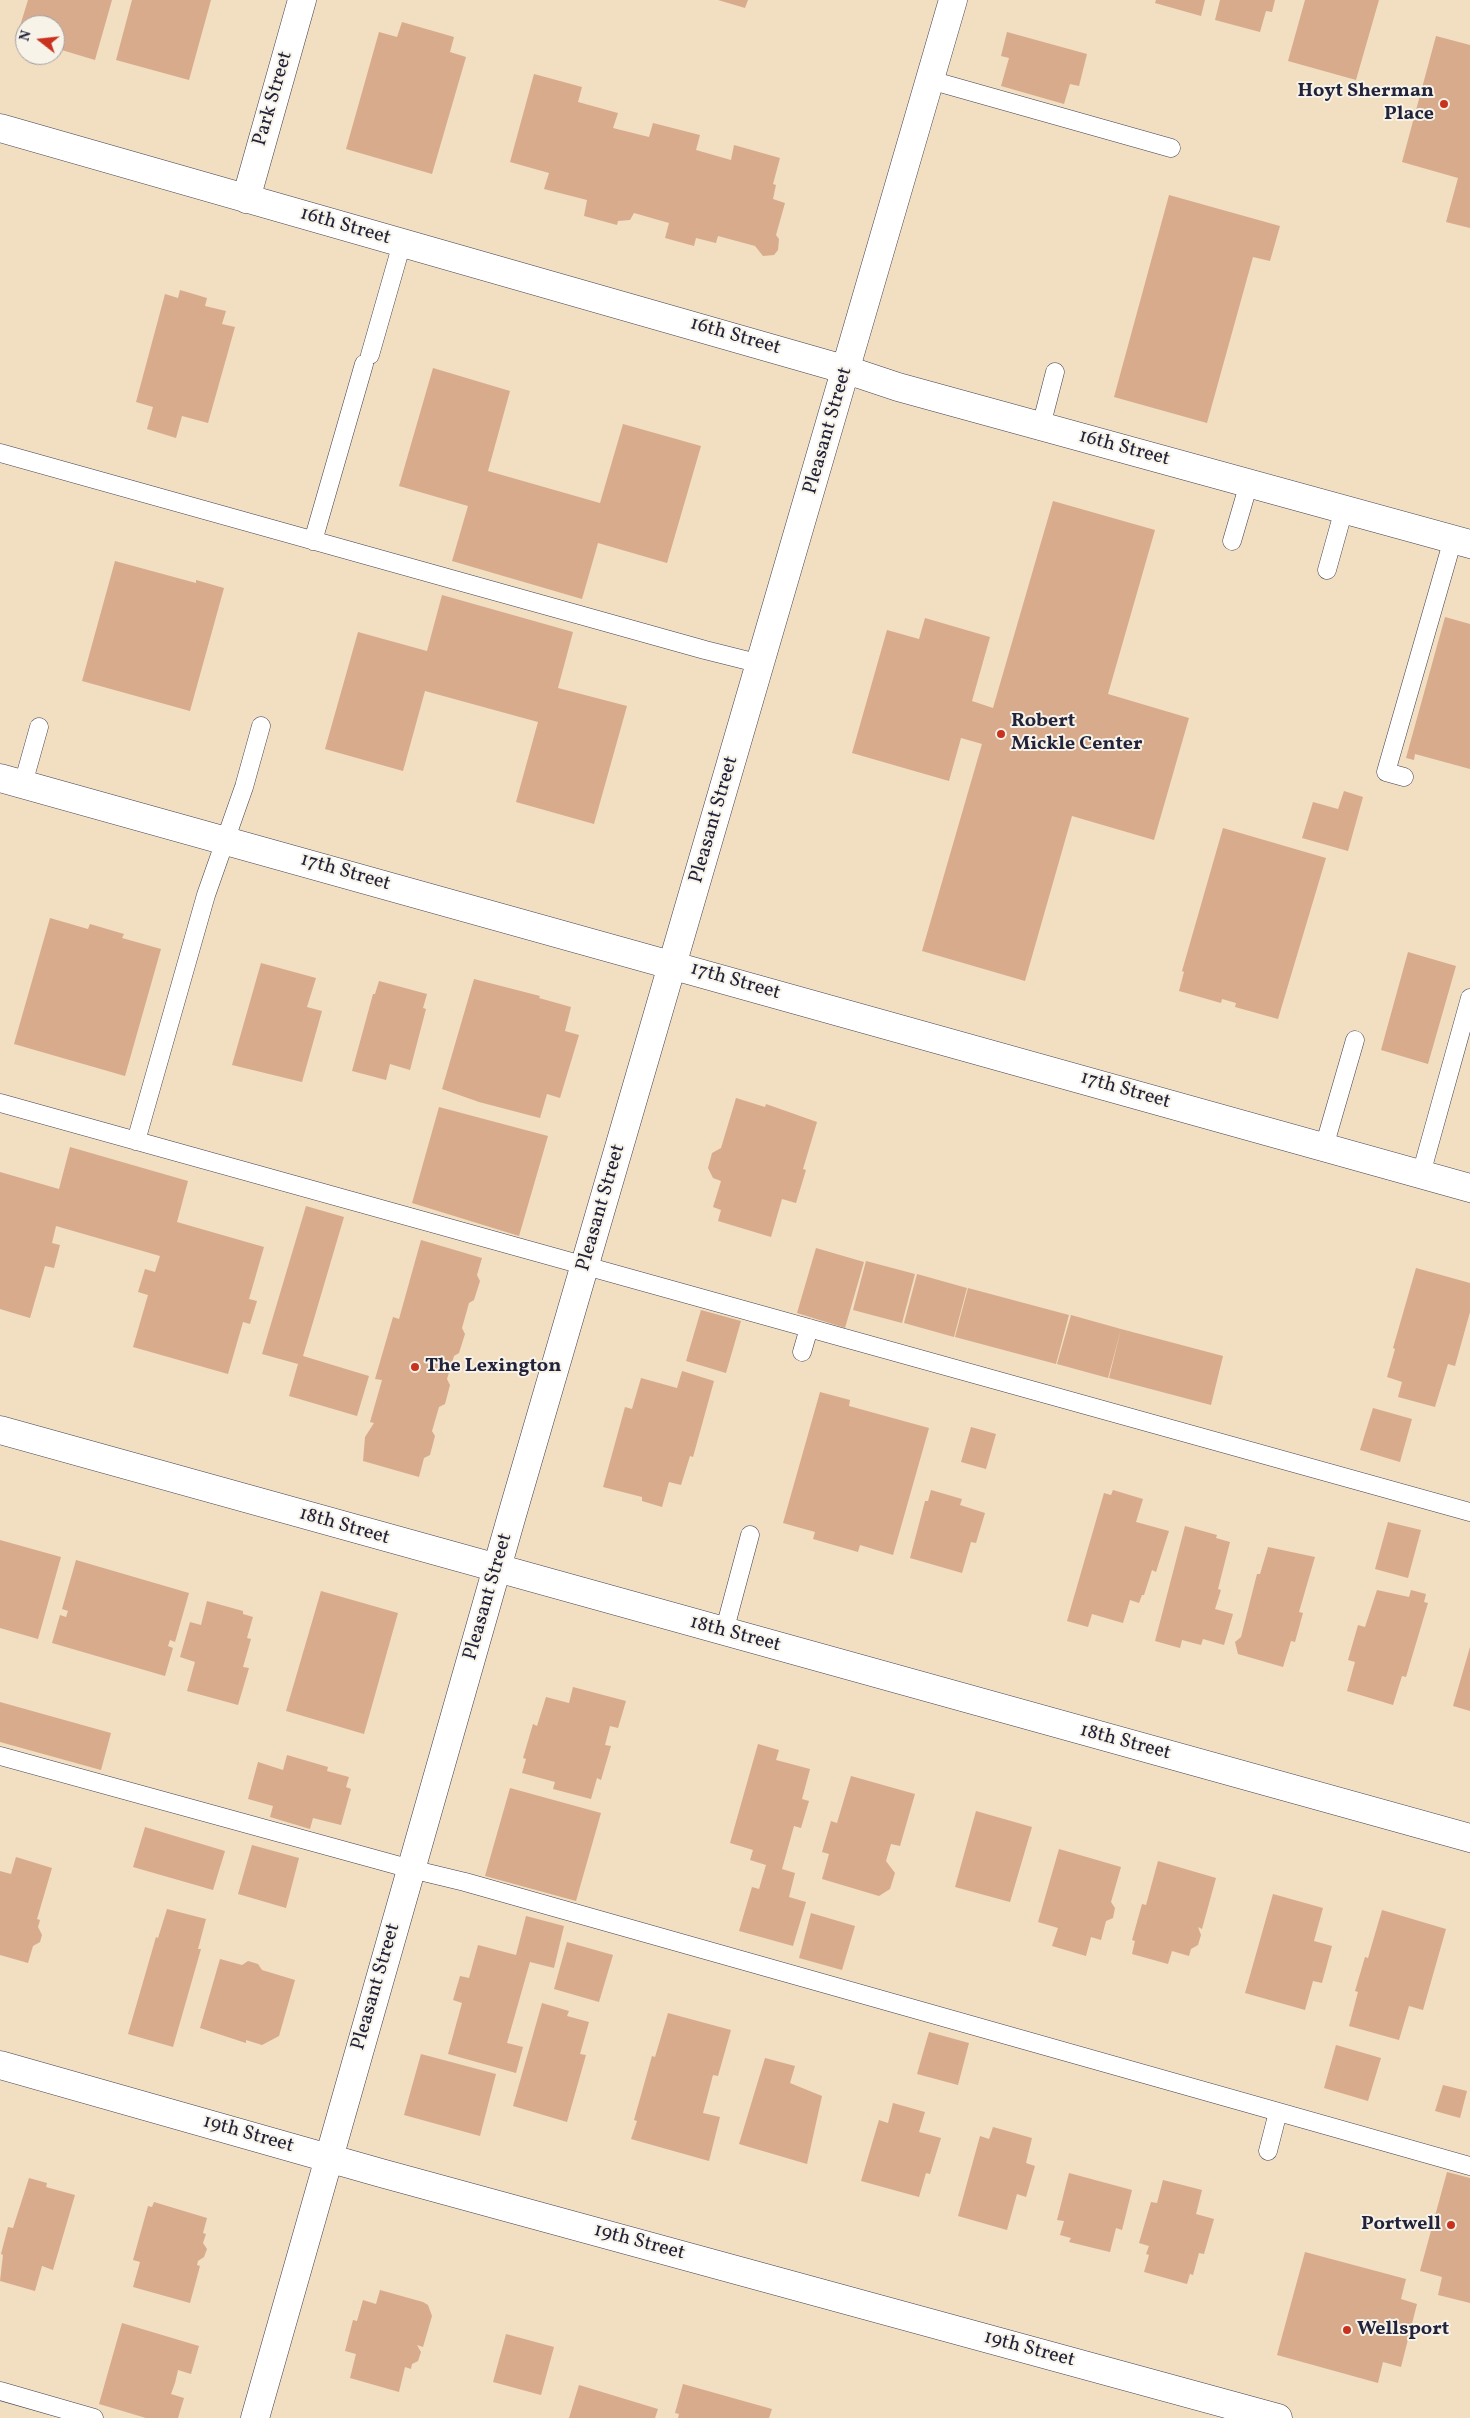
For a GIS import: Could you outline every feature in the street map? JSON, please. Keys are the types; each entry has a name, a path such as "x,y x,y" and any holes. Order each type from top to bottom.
{"street":[{"name":"Park Street","path":"246,199 302,0"},
{"name":"Pleasant Street","path":"254,2418 497,1569 953,0"},
{"name":"16th Street","path":"0,128 847,370 898,387 1461,541"},
{"name":"17th Street","path":"11,781 673,964 1470,1188"},
{"name":"18th Street","path":"0,1430 1470,1838"},
{"name":"19th Street","path":"0,2065 328,2158 1278,2418"}],"lane":[{"path":"930,80 1171,148"},
{"path":"313,541 402,243"},
{"path":"1040,426 1055,372"},
{"path":"0,453 105,490 313,541 761,664"},
{"path":"1232,541 1249,483"},
{"path":"1327,570 1344,509"},
{"path":"1404,777 1386,772 1461,541"},
{"path":"136,1141 206,895 244,788 261,726"},
{"path":"11,781 39,727"},
{"path":"1421,1174 1470,998"},
{"path":"1324,1147 1355,1040"},
{"path":"0,1103 1470,1512"},
{"path":"802,1352 809,1328"},
{"path":"724,1632 750,1536"},
{"path":"0,1756 411,1869 465,1882 1470,2166"},
{"path":"1268,2151 1278,2112"},
{"path":"0,2391 94,2418"}],"building":[{"path":"28,0 112,0 95,60 65,51 65,15 23,15"},
{"path":"132,0 211,0 189,80 116,60"},
{"path":"718,0 748,0 745,8"},
{"path":"1156,0 1205,0 1201,16 1155,3"},
{"path":"1220,0 1275,0 1272,12 1266,11 1260,32 1215,20"},
{"path":"1305,0 1379,0 1356,80 1288,61"},
{"path":"402,22 454,37 450,52 466,57 432,174 346,149 379,32 397,37"},
{"path":"1007,32 1087,54 1079,86 1070,84 1064,104 1001,86 1009,58 1001,56"},
{"name":"Hoyt Sherman Place","path":"1436,36 1470,45 1470,228 1446,222 1458,178 1402,162"},
{"path":"534,74 582,87 578,102 618,113 613,128 649,137 653,123 700,135 696,150 731,160 734,145 780,158 773,184 776,185 773,199 785,203 776,235 779,239 778,250 774,255 763,256 755,246 718,236 716,243 696,238 694,246 665,238 669,223 634,213 630,220 618,221 617,225 584,216 587,200 544,189 549,173 510,162"},
{"path":"1169,195 1280,226 1270,261 1253,257 1207,423 1114,397"},
{"path":"180,290 207,298 205,306 226,311 222,324 235,327 208,423 182,416 176,438 147,429 153,407 136,402 165,294 178,298"},
{"path":"433,368 510,391 488,471 600,503 623,424 701,446 667,563 598,543 582,599 452,561 468,506 399,486"},
{"path":"1053,501 1155,530 1108,694 1189,718 1154,840 1072,816 1025,981 922,951 982,744 961,738 949,781 852,753 887,630 919,639 925,618 990,637 972,701 993,708"},
{"path":"115,561 196,583 196,580 224,588 190,711 82,681"},
{"path":"442,595 573,632 558,688 627,706 594,824 516,802 538,722 425,691 403,771 325,749 358,632 427,651"},
{"path":"1445,617 1470,624 1470,769 1415,754 1414,760 1406,758"},
{"path":"1344,791 1363,797 1348,851 1302,838 1313,802 1338,809"},
{"path":"1223,828 1326,858 1278,1019 1235,1007 1236,1003 1222,999 1221,1003 1179,991 1184,972 1182,971"},
{"path":"50,918 88,929 90,924 124,934 122,938 161,949 125,1076 14,1044"},
{"path":"1408,952 1456,966 1428,1064 1381,1050"},
{"path":"261,963 316,978 307,1007 322,1011 302,1082 232,1065"},
{"path":"474,979 540,996 539,998 571,1007 565,1031 579,1035 560,1098 547,1094 540,1118 479,1102 442,1089"},
{"path":"379,981 427,994 423,1008 426,1009 410,1070 390,1064 386,1080 352,1071 373,994 375,994"},
{"path":"736,1098 765,1107 766,1104 817,1122 803,1169 806,1170 796,1203 782,1199 771,1237 718,1221 721,1210 713,1207 721,1181 713,1178 708,1168 712,1153 721,1148"},
{"path":"439,1107 548,1136 519,1236 412,1203"},
{"path":"70,1147 188,1181 177,1222 264,1247 249,1299 257,1301 250,1324 243,1322 228,1374 133,1347 148,1295 138,1292 145,1269 155,1272 160,1256 56,1226 52,1243 60,1245 54,1268 45,1266 30,1318 0,1309 0,1172 59,1189"},
{"path":"306,1206 344,1217 303,1356 369,1376 357,1416 289,1396 298,1364 262,1354"},
{"name":"The Lexington","path":"421,1240 482,1258 477,1275 480,1281 474,1300 469,1303 462,1328 465,1334 459,1353 454,1356 447,1379 450,1385 445,1404 439,1407 432,1431 435,1436 430,1455 424,1458 419,1477 363,1461 365,1437 374,1423 370,1422 382,1380 375,1379 393,1317 399,1319"},
{"path":"816,1248 864,1262 845,1328 797,1313"},
{"path":"866,1261 915,1274 902,1323 853,1310"},
{"path":"1416,1268 1470,1283 1470,1312 1455,1366 1448,1364 1435,1407 1398,1397 1402,1382 1387,1377 1395,1349 1393,1348"},
{"path":"917,1274 967,1288 954,1337 904,1323"},
{"path":"968,1288 1069,1315 1056,1364 955,1337"},
{"path":"701,1310 741,1321 726,1373 686,1361"},
{"path":"1071,1315 1121,1329 1108,1378 1057,1364"},
{"path":"1121,1329 1223,1356 1211,1405 1109,1378"},
{"path":"682,1371 714,1381 693,1457 690,1456 681,1485 669,1482 662,1507 642,1501 642,1497 603,1487 625,1407 632,1409 641,1378 677,1388"},
{"path":"820,1392 850,1400 849,1406 929,1428 893,1555 860,1545 858,1552 813,1539 815,1532 783,1523"},
{"path":"1373,1408 1412,1419 1400,1462 1360,1450"},
{"path":"971,1427 996,1434 986,1469 961,1462"},
{"path":"931,1490 962,1499 960,1505 985,1513 976,1543 971,1542 962,1573 910,1558 925,1501 928,1501"},
{"path":"1113,1490 1143,1499 1136,1522 1169,1531 1156,1572 1152,1570 1144,1595 1142,1595 1139,1603 1130,1600 1123,1623 1092,1614 1088,1627 1067,1621 1104,1493 1111,1495"},
{"path":"1388,1522 1421,1530 1408,1578 1375,1569"},
{"path":"1185,1526 1217,1535 1216,1538 1230,1542 1218,1589 1221,1590 1215,1609 1233,1614 1224,1645 1203,1639 1201,1645 1182,1640 1180,1648 1155,1641"},
{"path":"0,1540 61,1557 38,1639 0,1628"},
{"path":"1268,1547 1315,1557 1299,1612 1303,1613 1295,1642 1291,1641 1283,1667 1238,1654 1235,1642 1241,1637 1257,1574 1260,1574"},
{"path":"76,1560 189,1593 175,1642 170,1640 168,1646 173,1648 165,1676 52,1643 60,1615 66,1617 68,1611 62,1609"},
{"path":"1377,1590 1409,1597 1411,1590 1426,1594 1424,1602 1428,1603 1406,1677 1402,1676 1393,1705 1347,1691 1355,1662 1348,1660 1358,1625 1365,1627"},
{"path":"321,1591 398,1613 364,1734 286,1711"},
{"path":"207,1601 243,1611 243,1614 253,1617 247,1638 251,1639 243,1667 249,1668 238,1705 187,1691 195,1662 180,1657 190,1622 201,1625"},
{"path":"1470,1647 1470,1711 1453,1706"},
{"path":"573,1687 626,1701 618,1728 610,1726 605,1745 611,1746 601,1780 597,1778 591,1799 553,1789 555,1782 522,1773 526,1759 523,1758 533,1724 537,1726 546,1697 569,1703"},
{"path":"0,1702 111,1733 101,1770 0,1742"},
{"path":"758,1744 779,1750 776,1760 810,1769 802,1799 809,1801 801,1828 794,1826 782,1869 795,1873 789,1897 806,1902 793,1946 739,1931 752,1887 759,1889 766,1865 750,1860 753,1850 730,1843"},
{"path":"287,1755 328,1767 327,1771 349,1777 346,1787 351,1789 341,1825 313,1818 310,1829 270,1817 273,1806 248,1799 258,1762 283,1770"},
{"path":"851,1776 915,1794 900,1846 891,1844 886,1861 895,1873 890,1889 879,1896 822,1879 829,1854 822,1852 831,1821 837,1823"},
{"path":"510,1788 601,1813 576,1901 485,1876"},
{"path":"976,1811 1032,1827 1010,1902 955,1887"},
{"path":"145,1827 225,1851 213,1890 133,1867"},
{"path":"252,1845 299,1858 286,1908 238,1894"},
{"path":"1059,1849 1121,1867 1111,1902 1115,1908 1113,1918 1106,1921 1101,1940 1091,1937 1086,1956 1052,1946 1058,1928 1038,1922"},
{"path":"16,1857 52,1868 37,1919 40,1920 38,1927 42,1935 40,1942 33,1946 28,1963 0,1955 0,1871 11,1874"},
{"path":"1158,1861 1216,1878 1202,1929 1198,1927 1201,1935 1198,1945 1191,1949 1189,1956 1172,1951 1168,1964 1132,1954 1135,1941 1132,1940 1142,1904 1146,1905"},
{"path":"1273,1894 1323,1908 1314,1941 1332,1946 1322,1983 1313,1981 1305,2010 1245,1993"},
{"path":"167,1909 206,1919 198,1949 201,1949 173,2047 128,2034 156,1937 158,1938"},
{"path":"1382,1910 1446,1929 1423,2010 1409,2006 1399,2040 1349,2026 1358,1992 1355,1991 1365,1957 1368,1958"},
{"path":"811,1913 855,1926 842,1970 799,1958"},
{"path":"526,1916 564,1926 554,1968 530,1962 507,2043 523,2047 516,2073 448,2054 462,2003 453,2000 460,1976 469,1978 478,1945 516,1955"},
{"path":"567,1942 613,1955 599,2002 554,1989"},
{"path":"220,1959 242,1965 248,1961 258,1964 262,1970 295,1980 279,2036 262,2045 246,2040 246,2043 200,2028"},
{"path":"542,2003 569,2011 567,2016 589,2022 580,2054 586,2055 567,2122 513,2106"},
{"path":"668,2013 731,2030 718,2076 713,2075 703,2113 720,2117 709,2161 631,2139 637,2121 634,2120 652,2056 655,2057"},
{"path":"929,2032 969,2043 958,2085 917,2074"},
{"path":"1336,2045 1381,2058 1368,2101 1324,2088"},
{"path":"421,2054 496,2074 480,2136 404,2115"},
{"path":"765,2058 795,2066 790,2083 822,2096 807,2164 739,2144"},
{"path":"1443,2085 1467,2091 1460,2118 1435,2111"},
{"path":"893,2103 925,2112 919,2132 941,2138 930,2174 926,2173 919,2197 861,2181 879,2120 888,2123"},
{"path":"993,2127 1032,2138 1026,2163 1035,2166 1026,2197 1017,2194 1007,2230 958,2216 980,2136 989,2139"},
{"name":"Portwell","path":"1447,2172 1470,2178 1470,2303 1438,2295 1442,2277 1420,2271"},
{"path":"1069,2173 1132,2190 1122,2230 1116,2228 1110,2252 1069,2242 1071,2238 1060,2235 1064,2221 1057,2220"},
{"path":"29,2178 47,2183 46,2187 75,2195 53,2270 42,2266 35,2291 0,2281 3,2255 1,2254 8,2227 13,2228"},
{"path":"1163,2180 1202,2190 1196,2214 1214,2219 1204,2254 1199,2253 1193,2275 1190,2274 1187,2284 1144,2272 1149,2255 1146,2254 1149,2246 1139,2243 1151,2202 1157,2203"},
{"path":"154,2202 207,2218 203,2233 206,2234 203,2243 207,2249 204,2257 198,2261 197,2265 200,2266 190,2303 133,2287 140,2262 133,2260 148,2206 152,2207"},
{"name":"Wellsport","path":"1305,2252 1406,2279 1401,2299 1417,2304 1401,2367 1383,2362 1378,2383 1277,2355"},
{"path":"380,2290 423,2302 428,2305 432,2316 423,2347 417,2345 421,2352 418,2361 412,2364 411,2369 405,2367 399,2392 350,2378 356,2354 345,2351 353,2320 357,2321 363,2300 376,2304"},
{"path":"122,2323 199,2346 191,2374 178,2370 171,2394 184,2398 178,2418 146,2418 99,2404"},
{"path":"506,2334 554,2347 541,2395 493,2382"},
{"path":"683,2384 772,2409 769,2418 678,2418 679,2414 675,2413"},
{"path":"579,2385 658,2409 655,2418 569,2418"}],"place":[{"name":"Hoyt Sherman Place","path":"1444,104"},
{"name":"Robert Mickle Center","path":"1001,734"},
{"name":"The Lexington","path":"415,1367"},
{"name":"Portwell","path":"1451,2225"},
{"name":"Wellsport","path":"1347,2330"}]}
